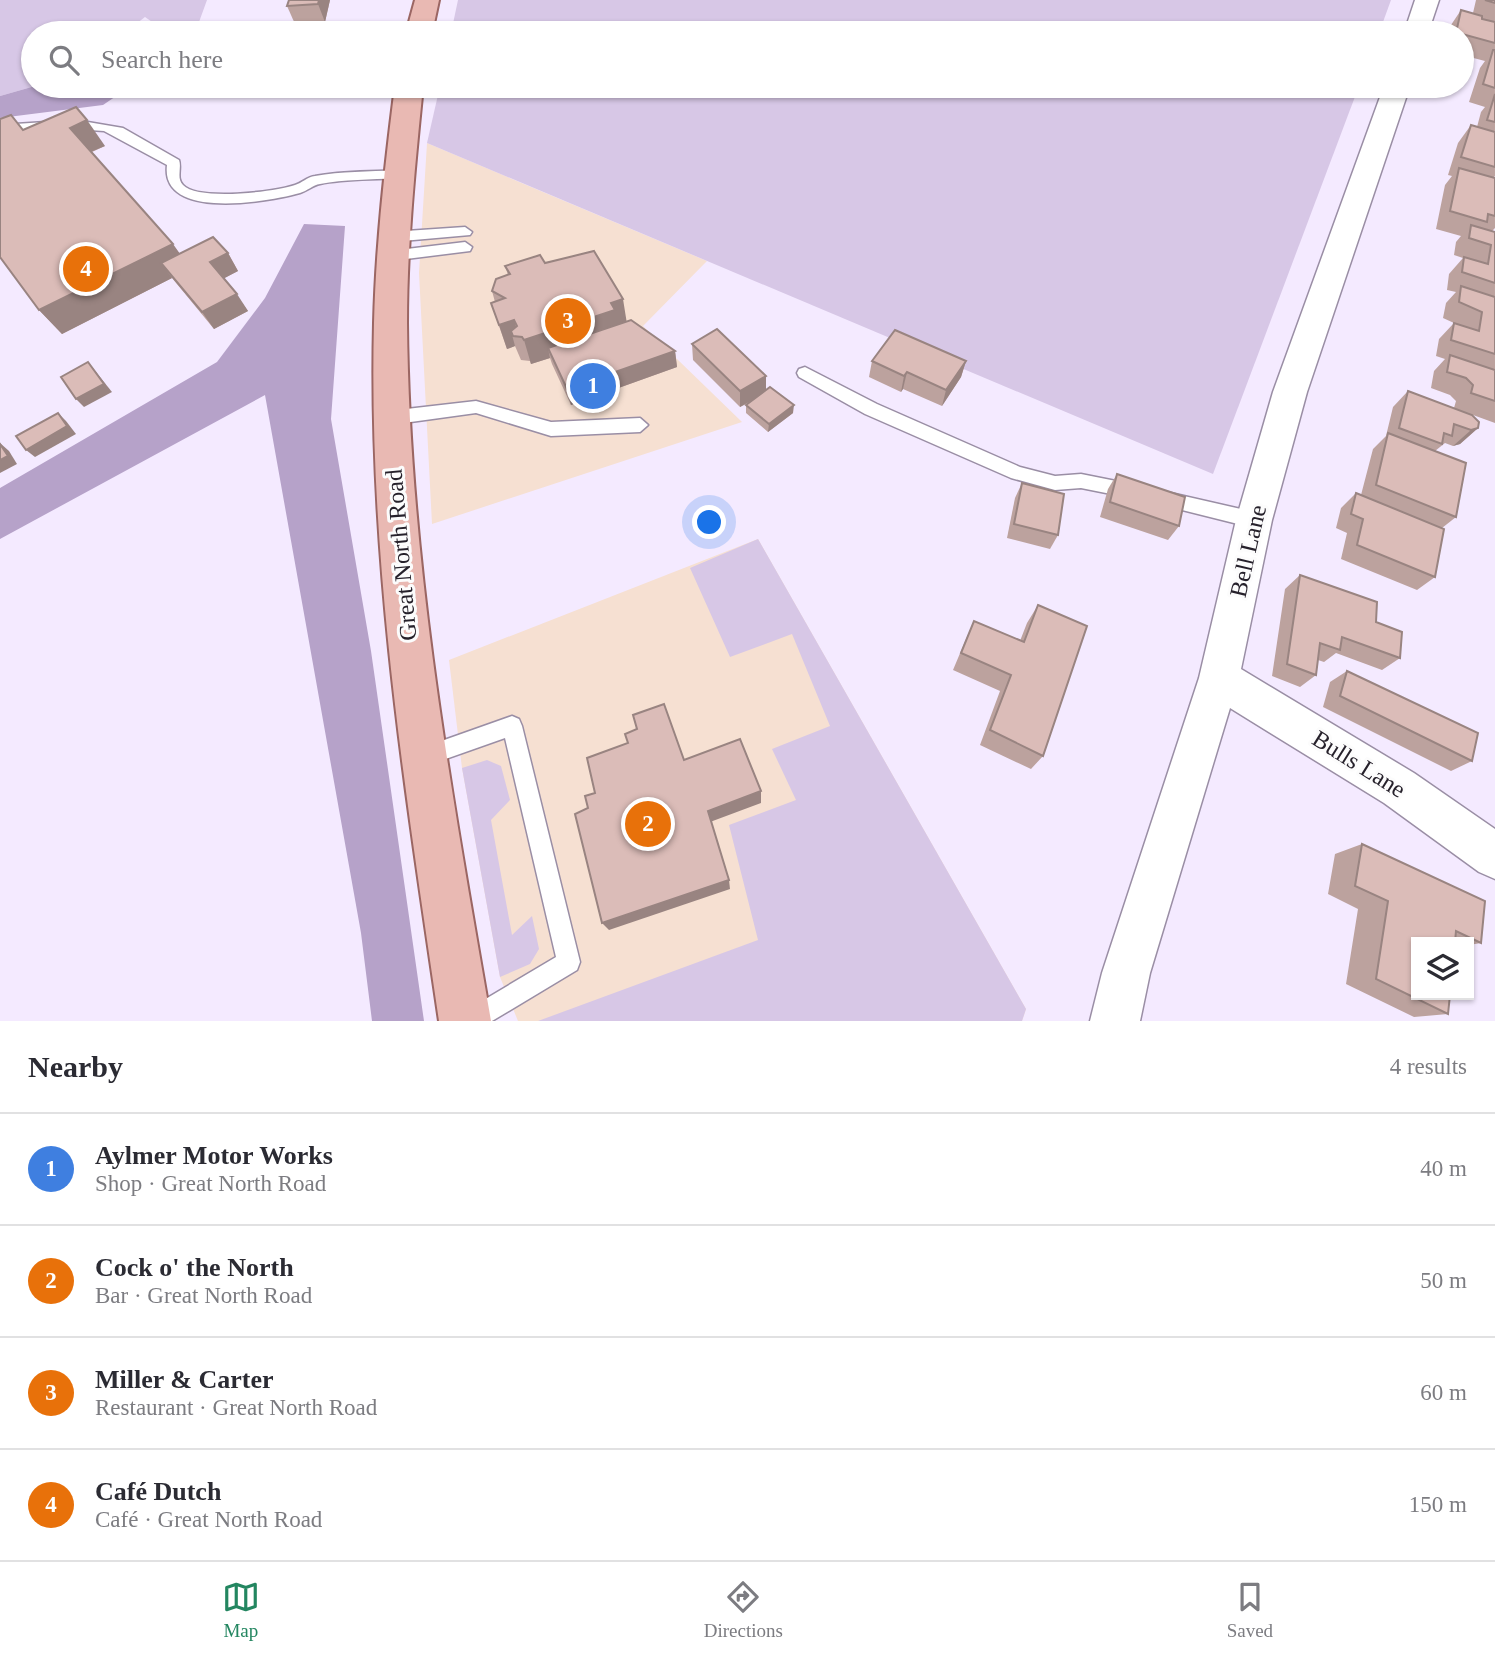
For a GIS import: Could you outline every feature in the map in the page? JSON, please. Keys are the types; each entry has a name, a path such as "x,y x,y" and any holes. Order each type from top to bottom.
{"main road":[{"path":"422,21 427,0"},
{"name":"Great North Road","path":"407,98 396,174 391,247 389,418 404,605 423,757 467,1021"}],"street":[{"path":"1420,21 1427,0"},
{"name":"Bell Lane","path":"1115,1021 1126,973 1219,678 1254,520 1313,322 1337,262 1354,204 1393,98"},
{"name":"Bulls Lane","path":"1219,678 1399,788 1495,856"}],"lane":[{"path":"0,129 89,125 116,130 154,156 174,163 172,178 176,186 195,198 299,189 314,180 396,174"},
{"path":"391,247 465,240"},
{"path":"805,373 871,409 1017,473 1055,483 1081,481 1254,520"},
{"path":"389,418 476,407 551,429 640,425"},
{"path":"423,757 512,726 569,962 467,1021"}],"shaded area":[{"path":"0,0 207,0 199,21 151,21 145,17 140,21 21,21 21,90 0,96"},
{"path":"458,0 1391,0 1383,21 454,21"},
{"path":"21,90 21,98 113,98 103,105 0,118 0,96"},
{"path":"437,98 1354,98 1213,474 427,143"},
{"path":"427,143 707,261 643,326 742,422 432,524 419,273"},
{"path":"304,224 345,226 331,419 371,651 424,1021 372,1021 361,933 265,395 0,539 0,488 217,362 265,298"},
{"path":"758,539 1026,1009 1022,1021 518,1021 500,977 462,768 449,660"},
{"path":"758,539 1026,1009 1022,1021 538,1021 758,940 729,825 796,800 772,749 830,726 792,634 730,657 690,568"},
{"path":"487,760 501,766 510,800 491,820 512,935 532,916 539,949 530,964 500,977 462,768"}],"building":[{"path":"289,0 319,0 318,4 287,6"},
{"path":"1461,10 1495,22 1495,43 1474,37 1474,21 1459,21"},
{"path":"1495,50 1495,88 1483,84"},
{"path":"1495,94 1495,122 1487,120"},
{"path":"76,107 87,120 70,128 173,244 39,310 0,257 0,119 11,115 23,130"},
{"path":"1471,125 1495,132 1495,167 1461,157"},
{"path":"1459,168 1495,178 1495,216 1488,214 1487,222 1450,211"},
{"path":"1471,225 1495,232 1495,283 1462,272 1464,257 1488,264 1491,245 1469,238"},
{"path":"213,237 228,253 210,262 237,294 202,312 161,263"},
{"path":"594,251 623,299 611,303 615,310 524,340 522,337 513,336 511,331 517,326 514,320 499,325 491,303 505,298 492,291 496,279 510,274 505,266 540,255 545,263"},
{"path":"1461,286 1495,297 1495,354 1451,340 1454,323 1479,331 1482,312 1459,302"},
{"path":"631,320 675,351 567,389 548,348"},
{"path":"717,329 766,376 740,391 692,344"},
{"path":"895,330 966,361 946,390 907,372 904,376 872,361"},
{"path":"1450,355 1495,370 1495,401 1471,393 1473,385 1466,378 1447,372"},
{"path":"88,362 104,384 76,399 61,377"},
{"path":"770,387 794,405 769,424 746,405"},
{"path":"1408,391 1472,415 1479,422 1478,428 1471,430 1454,424 1452,436 1444,433 1442,444 1399,428"},
{"path":"58,413 67,426 26,450 16,436"},
{"path":"1388,433 1466,463 1456,517 1376,485"},
{"path":"0,444 8,456 0,460"},
{"path":"1117,474 1185,497 1179,526 1110,502"},
{"path":"1022,483 1064,494 1058,535 1014,524"},
{"path":"1356,493 1444,529 1435,577 1357,545 1363,519 1351,514"},
{"path":"1300,575 1377,602 1376,622 1402,632 1400,658 1342,637 1340,650 1320,643 1316,675 1287,664"},
{"path":"1038,605 1087,626 1043,756 990,730 1011,675 961,653 974,621 1024,642"},
{"path":"1347,671 1478,733 1472,761 1340,696"},
{"path":"664,704 684,760 740,739 761,791 708,811 729,880 602,923 575,814 588,808 585,796 595,793 587,758 628,743 625,734 637,729 633,715"},
{"path":"1362,844 1485,901 1481,943 1474,937 1456,931 1455,937 1411,937 1411,996 1376,979 1388,901 1355,886"},
{"path":"1419,1000 1449,1000 1448,1014"}],"place":[{"name":"Café Dutch","path":"86,269"},
{"name":"Miller & Carter","path":"568,321"},
{"name":"Aylmer Motor Works","path":"593,386"},
{"name":"Cock o' the North","path":"648,824"}]}
